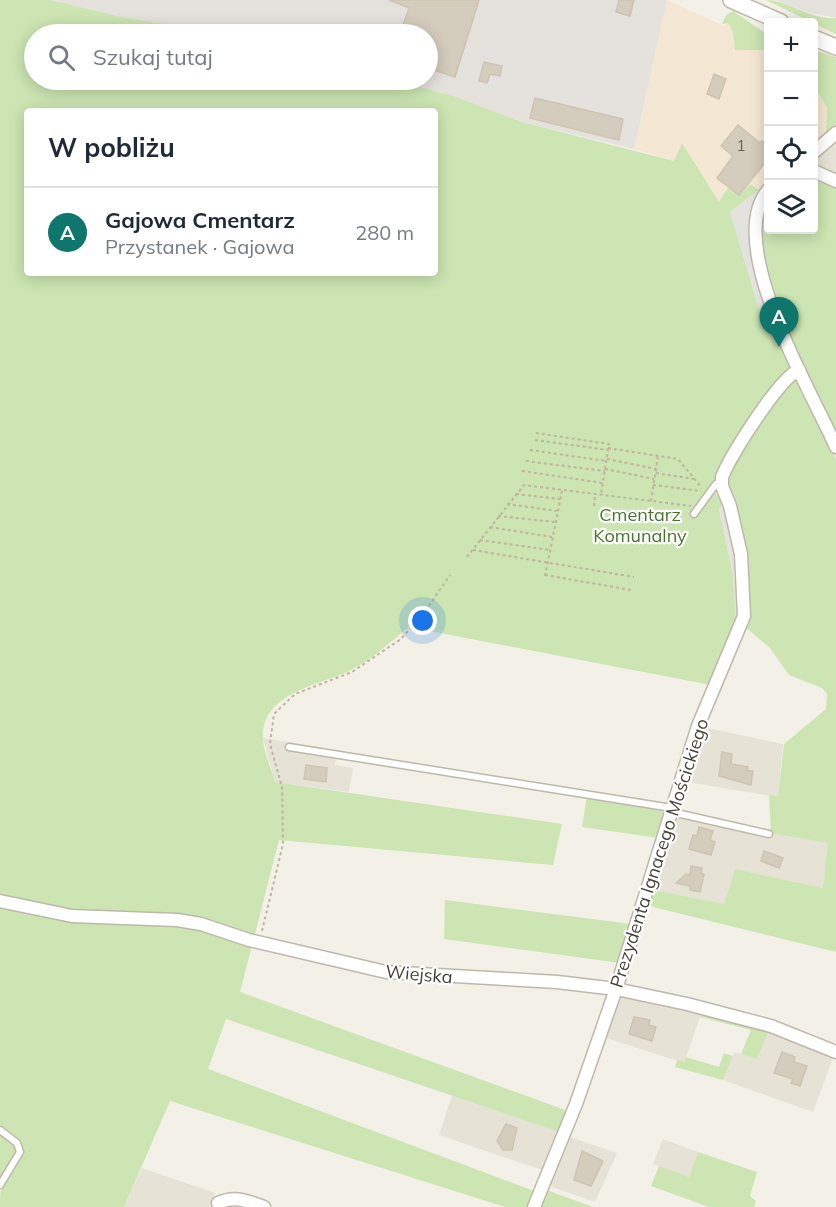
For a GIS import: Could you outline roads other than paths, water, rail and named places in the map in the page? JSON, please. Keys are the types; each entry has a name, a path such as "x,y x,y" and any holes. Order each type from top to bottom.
{"street":[{"path":"731,0 772,18"},
{"path":"818,40 836,47"},
{"path":"818,148 836,133"},
{"path":"818,173 836,181"},
{"path":"764,199 757,215 757,249 771,303 799,370 836,447"},
{"path":"721,482 723,474 758,417 788,376 799,370"},
{"name":"Prezydenta Ignacego Mościckiego","path":"534,1207 576,1104 616,989 701,718 744,616 741,554 721,482"},
{"name":"Wiejska","path":"0,901 72,916 177,920 201,924 259,942 386,972 557,982 616,989 695,1006 771,1026 836,1052"},
{"path":"217,1205 230,1198 237,1198 264,1207"}],"lane":[{"path":"694,514 716,484 721,482"},
{"path":"289,747 672,810 769,834"},
{"path":"0,1130 18,1143 20,1152 0,1185"}],"place":[{"name":"Gajowa Cmentarz","path":"779,347"}],"park label":[{"name":"Cmentarz Komunalny","path":"640,524"}]}
